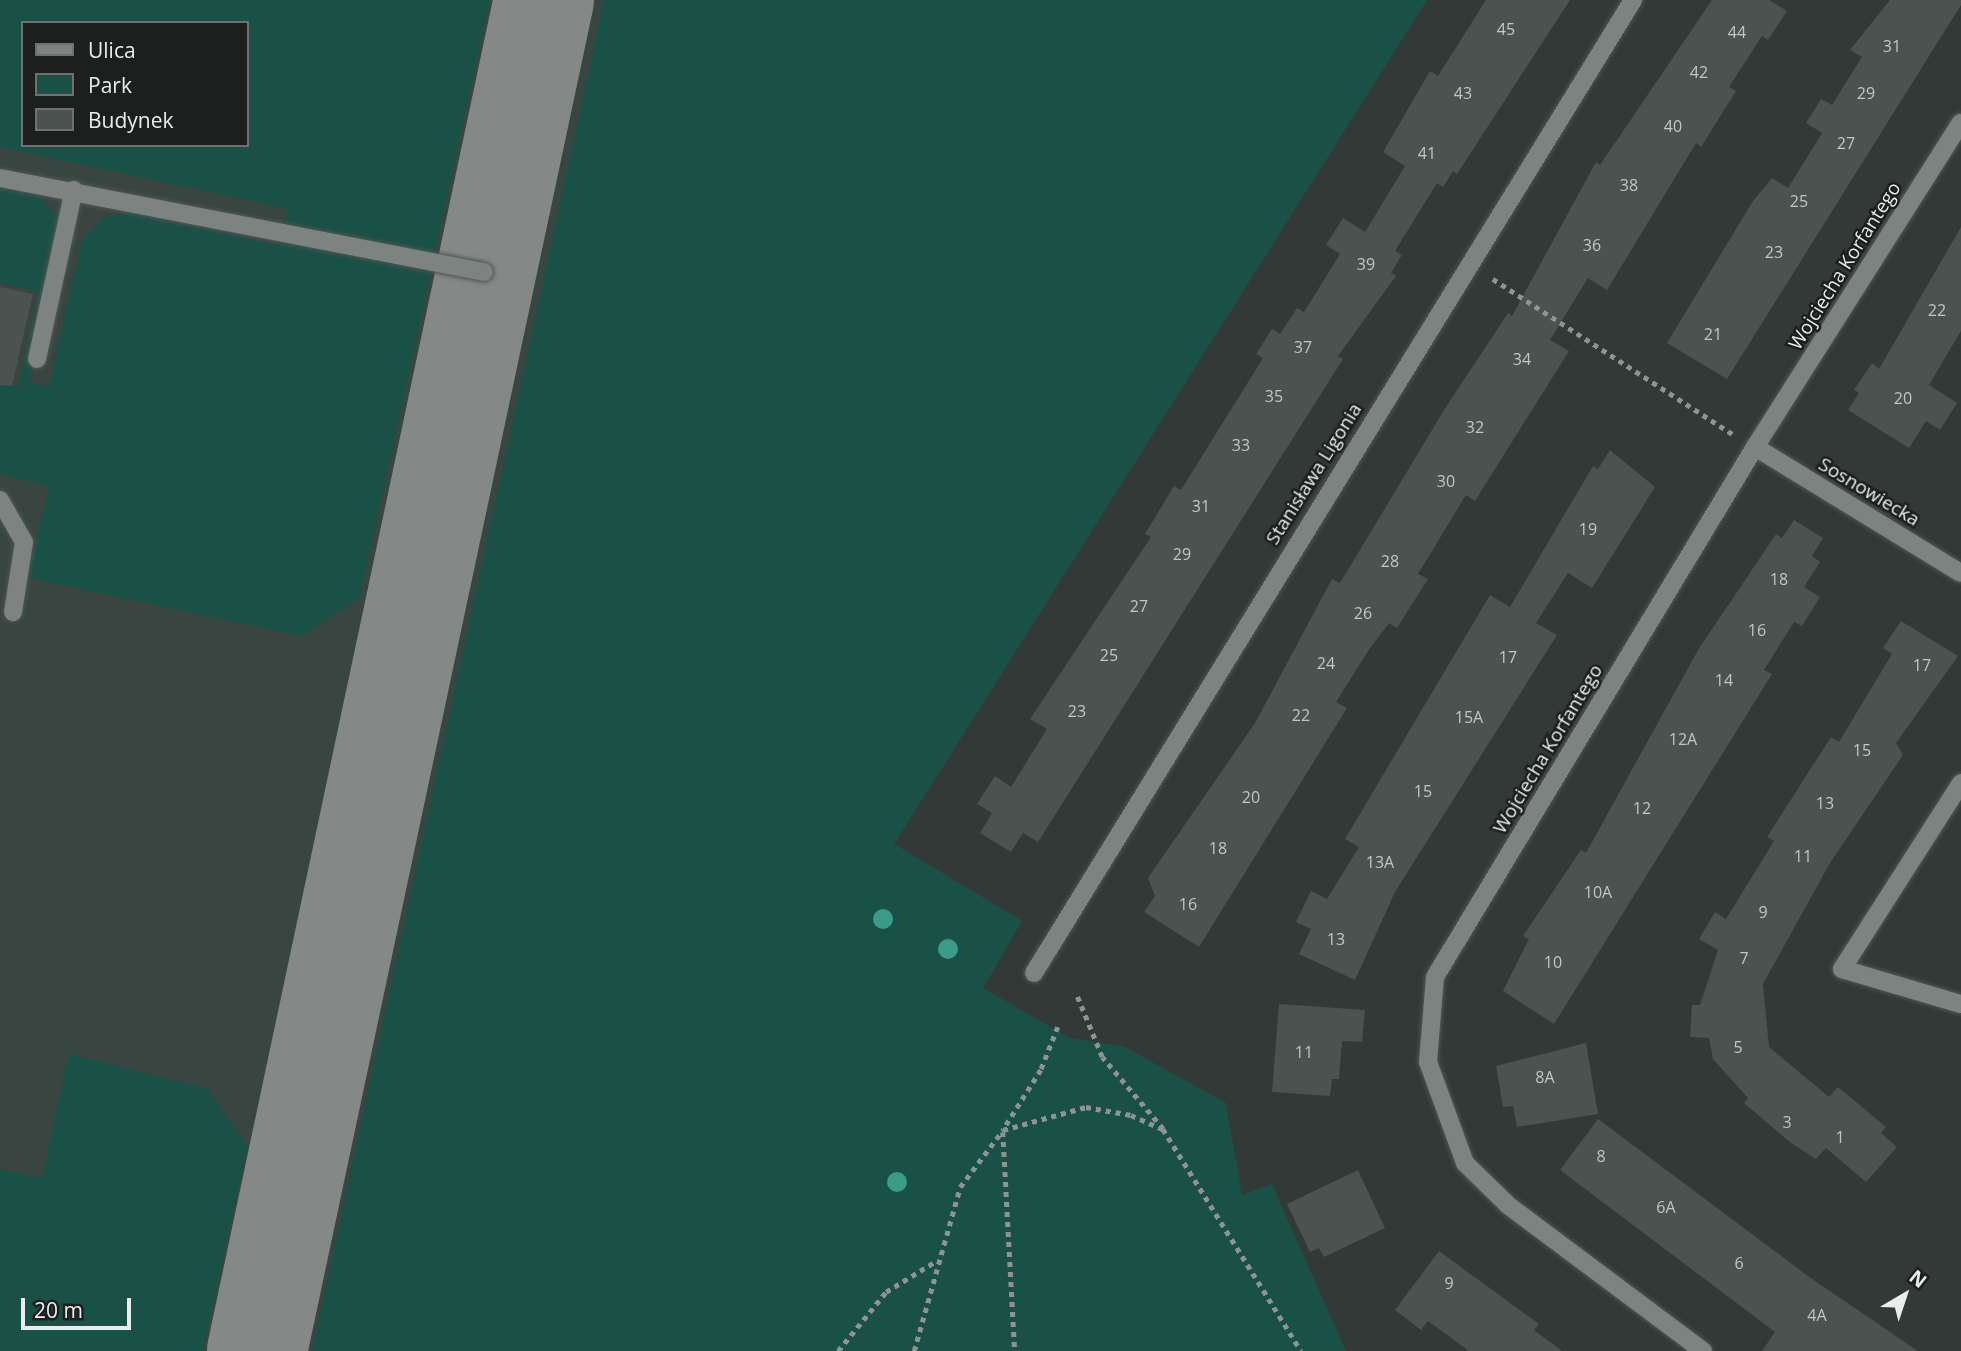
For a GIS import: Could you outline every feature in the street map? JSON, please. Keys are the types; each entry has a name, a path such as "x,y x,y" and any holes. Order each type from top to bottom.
{"street":[{"name":"Stanisława Ligonia","path":"1034,973 1633,0"},
{"name":"Wojciecha Korfantego","path":"1703,1351 1508,1205 1465,1163 1429,1062 1435,977 1755,447 1961,123"},
{"path":"0,178 74,190 484,272"},
{"path":"37,359 74,190"},
{"name":"Sosnowiecka","path":"1755,447 1961,573"},
{"path":"0,500 24,542 13,612"},
{"path":"1961,783 1842,969 1961,1004"}],"path":[{"path":"1470,264 1736,436"},
{"path":"1077,996 1102,1057 1163,1129 1301,1351"},
{"path":"914,1351 936,1260 960,1187 1003,1130 1041,1070 1058,1027"},
{"path":"1003,1130 1086,1107 1163,1129"},
{"path":"1003,1130 1015,1351"},
{"path":"838,1351 886,1292 936,1260"}],"shaded area":[{"path":"0,0 1427,0 894,844 1022,921 983,988 1033,1020 826,1351 0,1351"}],"green space":[{"path":"0,0 490,0 360,598 301,636 27,578 49,486 0,474 0,384 18,387 39,292 0,283 0,185 39,196 56,216 60,231 29,382 49,387 82,240 103,218 132,212 279,245 288,209 0,147"},
{"path":"604,0 1427,0 894,844 1022,921 983,988 1070,1038 1125,1047 1226,1103 1242,1195 1272,1184 1346,1351 312,1351"},
{"path":"69,1054 208,1089 248,1147 203,1351 0,1351 0,1169 42,1178"}],"building":[{"path":"1486,0 1570,0 1457,174 1453,171 1443,187 1437,183 1395,251 1402,255 1391,273 1396,276 1338,356 1343,359 1038,842 1023,833 1011,852 980,833 992,813 977,804 995,776 1011,787 1047,729 1030,719 1151,537 1145,534 1174,486 1181,490 1263,358 1256,354 1272,329 1280,334 1297,308 1304,312 1340,254 1326,245 1343,218 1365,232 1405,166 1383,152 1430,71 1438,76"},
{"path":"1712,0 1769,0 1787,11 1768,40 1762,36 1729,87 1736,91 1701,147 1696,143 1607,290 1588,278 1550,340 1569,351 1475,501 1466,495 1418,574 1428,579 1397,628 1389,623 1336,702 1347,708 1199,947 1144,912 1155,896 1148,878 1255,723 1332,579 1340,583 1444,410 1508,313 1512,316 1596,162 1600,165"},
{"path":"1890,0 1961,0 1961,5 1727,379 1667,343 1753,201 1772,178 1788,188 1822,133 1806,123 1821,99 1832,105 1862,57 1850,50"},
{"path":"1961,227 1961,331 1929,385 1957,403 1940,430 1926,421 1909,448 1848,410 1859,393 1854,390 1872,363 1879,369"},
{"path":"0,287 33,294 12,386 0,385"},
{"path":"1610,450 1655,487 1592,588 1568,573 1536,623 1557,635 1395,892 1355,980 1299,954 1311,929 1296,922 1311,891 1327,899 1359,847 1345,839 1490,595 1510,607 1593,466 1598,469"},
{"path":"1794,520 1823,538 1812,556 1820,562 1804,587 1820,597 1802,626 1794,622 1764,670 1772,674 1554,1024 1503,991 1529,939 1523,936 1581,850 1586,853 1698,650 1776,534 1782,538"},
{"path":"1901,621 1958,656 1896,743 1903,755 1830,863 1763,984 1769,1047 1829,1097 1838,1087 1886,1127 1881,1133 1897,1147 1866,1182 1826,1148 1816,1159 1791,1143 1744,1103 1748,1098 1713,1059 1709,1038 1690,1037 1692,1005 1700,1005 1718,950 1699,939 1715,912 1726,919 1774,841 1767,837 1831,737 1839,742 1892,654 1883,648"},
{"path":"1279,1004 1365,1010 1362,1042 1342,1041 1339,1079 1332,1079 1330,1096 1272,1092"},
{"path":"1586,1043 1598,1114 1517,1127 1513,1106 1503,1107 1496,1066"},
{"path":"1598,1119 1812,1279 1918,1351 1762,1351 1775,1332 1560,1170"},
{"path":"1358,1170 1385,1228 1324,1257 1319,1248 1310,1252 1287,1204"},
{"path":"1439,1251 1539,1324 1534,1330 1562,1351 1469,1351 1428,1321 1421,1330 1395,1310"}],"taxiway":[{"path":"257,1351 544,0"}]}
